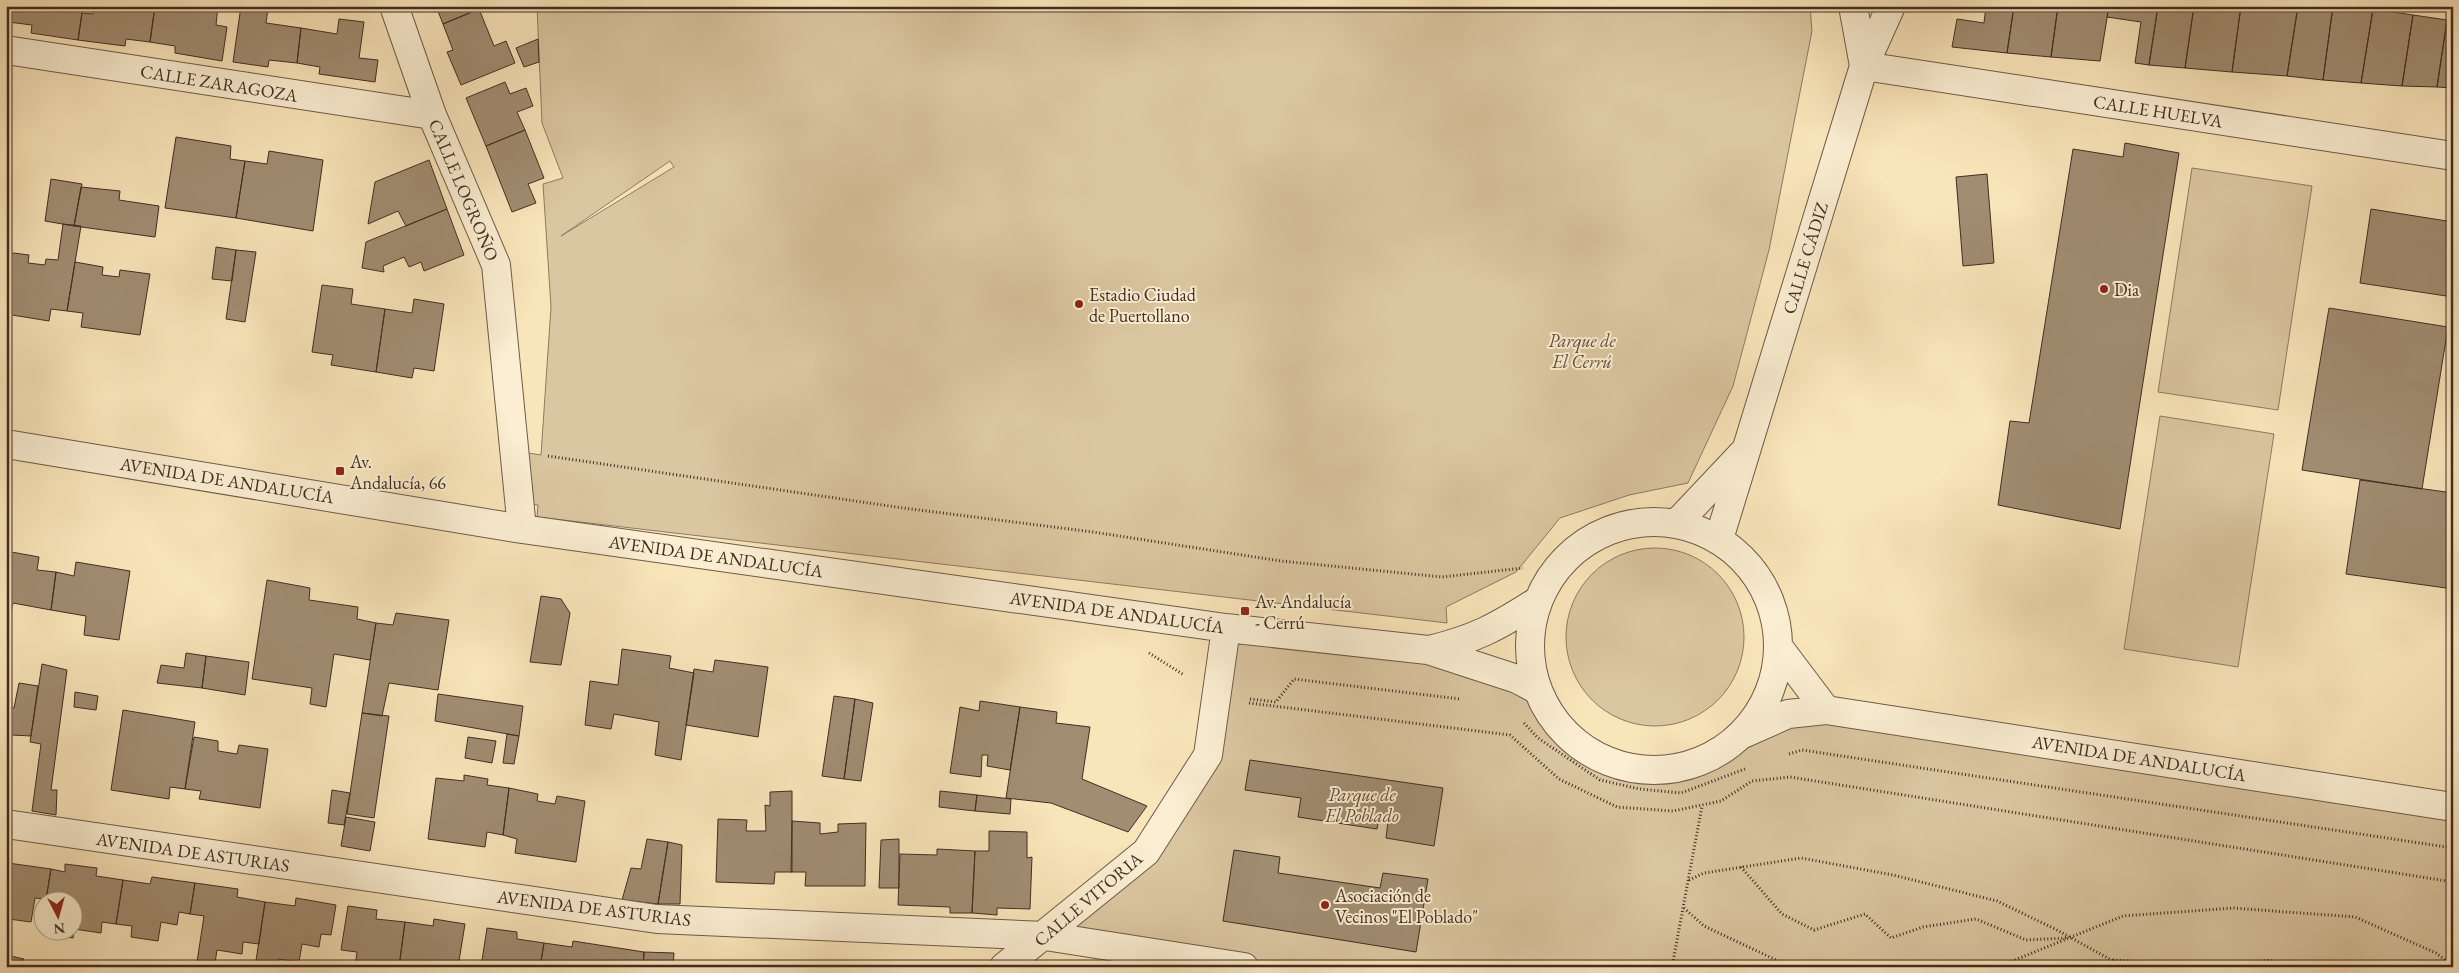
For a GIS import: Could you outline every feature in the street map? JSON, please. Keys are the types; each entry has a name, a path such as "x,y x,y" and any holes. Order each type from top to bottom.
{"street":[{"name":"CALLE LOGROÑO","path":"394,6 432,115 496,265 522,529"},
{"name":"CALLE CÁDIZ","path":"1853,6 1864,66"},
{"name":"CALLE CÁDIZ","path":"1719,539 1864,66 1891,6"},
{"name":"CALLE ZARAGOZA","path":"6,50 432,115"},
{"name":"CALLE HUELVA","path":"1864,66 2453,156"},
{"name":"AVENIDA DE ANDALUCÍA","path":"6,444 522,529 1226,628 1428,650 1517,679 1536,690"},
{"name":"CALLE CÁDIZ","path":"1677,523 1746,450"},
{"path":"1634,522 1677,523 1719,539 1752,568 1773,606 1780,649 1771,692 1744,734 1708,759 1666,770 1623,767 1592,754 1558,727 1536,690 1528,646 1536,602 1549,566 1592,537 1634,522"},
{"name":"AVENIDA DE ANDALUCÍA","path":"1428,650 1464,641 1498,627 1536,602"},
{"name":"CALLE VITORIA","path":"1004,967 1045,936 1146,852 1208,755 1226,628"},
{"path":"1780,649 1826,710"},
{"name":"AVENIDA DE ANDALUCÍA","path":"1744,734 1788,714 1826,710 2453,807"},
{"name":"AVENIDA DE ASTURIAS","path":"6,824 657,920 1045,936 1244,967"}],"path":[{"path":"515,451 903,508 1093,532 1281,561 1442,577 1530,568"},
{"path":"1216,699 1510,736 1559,780 1617,807 1672,812 1721,801 1752,782 1790,778 2453,882"},
{"path":"1672,967 1702,806"},
{"path":"1689,880 1704,873 1801,858 1893,875 1997,901 2124,967"},
{"path":"1741,867 1782,914 1814,930 1865,914 1891,938 1922,927 1976,919 2026,940 2070,938"},
{"path":"1684,908 1704,926 1791,967"},
{"path":"1988,967 2005,964 2123,916 2233,908 2355,917 2436,953 2453,966"},
{"path":"2111,959 2212,967"},
{"path":"2226,967 2270,960 2289,967"}],"green space":[{"name":"Parque de El Cerrú","path":"537,6 1810,6 1812,31 1769,250 1733,386 1688,483 1629,495 1560,518 1516,572 1446,607 1447,623 537,517 538,505 520,503 515,451 541,455 551,307 543,184 563,178 542,123","holes":["670,161 674,167 561,236"]},
{"path":"2192,168 2312,186 2278,410 2158,392"},
{"path":"2160,416 2274,434 2238,667 2124,649"},
{"path":"1655,548 1689,555 1704,563 1718,574 1729,588 1737,603 1744,637 1737,671 1729,686 1718,700 1704,711 1689,719 1655,726 1621,719 1606,711 1592,700 1581,686 1573,671 1566,637 1573,603 1581,588 1592,574 1606,563 1621,555"},
{"name":"Parque de El Poblado","path":"1226,628 1428,650 1536,689 1558,727 1592,754 1623,767 1666,770 1708,759 1734,740 1788,714 2453,807 2453,967 1244,967 1045,936 1146,852 1208,755"}],"building":[{"path":"10,6 83,6 78,40 31,33 32,25 8,22"},
{"path":"94,6 155,6 150,42 126,39 125,46 78,40 82,13 93,14"},
{"path":"155,6 193,11 193,6 218,6 216,25 227,27 222,61 175,53 175,46 150,42"},
{"path":"241,6 268,8 266,23 301,28 297,63 269,60 268,67 233,62"},
{"path":"436,6 478,6 479,9 443,24"},
{"path":"1986,6 2014,6 2007,53 1952,47 1957,19 1984,23"},
{"path":"2014,6 2058,6 2051,57 2007,53"},
{"path":"2058,6 2109,6 2100,61 2051,57"},
{"path":"2109,6 2158,6 2149,65 2135,63 2141,22 2107,17"},
{"path":"2158,6 2194,6 2185,68 2149,65"},
{"path":"2194,6 2241,6 2232,72 2185,68"},
{"path":"2241,6 2298,6 2287,76 2232,72"},
{"path":"2298,6 2333,6 2323,80 2287,76"},
{"path":"2333,6 2373,9 2361,83 2323,80"},
{"path":"479,9 494,46 506,41 515,63 461,85 447,52 453,50 443,24"},
{"path":"2373,9 2413,15 2402,86 2361,83"},
{"path":"2413,15 2447,20 2437,87 2402,86"},
{"path":"339,19 364,22 359,58 378,60 375,82 319,74 320,67 297,63 301,28 337,34"},
{"path":"2447,20 2453,20 2453,88 2437,87"},
{"path":"538,39 539,62 524,67 516,48"},
{"path":"505,82 510,94 526,88 533,106 517,112 525,130 486,146 466,98"},
{"path":"525,130 544,178 528,184 536,203 512,212 486,146"},
{"path":"176,137 231,146 230,159 245,161 236,218 165,208"},
{"name":"Dia","path":"2125,143 2179,153 2120,529 1998,505 2010,421 2029,423 2073,149 2123,157"},
{"path":"269,151 323,160 313,231 236,218 245,161 267,164"},
{"path":"429,160 447,209 406,226 398,211 368,224 375,182"},
{"path":"1987,174 1994,263 1963,266 1956,177"},
{"path":"51,179 82,184 74,226 45,221"},
{"path":"81,187 120,191 119,200 159,206 155,237 74,226"},
{"path":"447,209 464,255 424,271 421,262 409,267 404,257 383,266 384,272 362,268 366,242"},
{"path":"2371,209 2453,222 2453,297 2360,283"},
{"path":"63,224 81,226 67,311 51,309 49,321 6,314 6,252 29,255 28,263 45,265 46,259 58,260"},
{"path":"216,247 236,250 232,281 212,279"},
{"path":"236,250 256,252 245,322 226,319"},
{"path":"75,262 103,267 102,275 119,277 120,270 150,274 140,335 81,327 83,313 67,311"},
{"path":"322,285 353,289 351,304 385,309 376,372 331,365 333,355 312,352"},
{"path":"414,299 444,304 434,371 414,368 412,378 376,372 385,309 412,313"},
{"path":"2329,308 2448,327 2422,489 2302,470"},
{"path":"2360,480 2453,493 2453,589 2346,574"},
{"path":"6,551 39,557 37,570 56,572 51,610 13,603 9,624 6,623"},
{"path":"76,562 130,571 119,640 84,635 86,616 51,610 56,572 74,576"},
{"path":"267,580 310,588 309,600 358,607 357,619 376,623 370,660 334,654 326,707 310,704 312,688 252,679"},
{"path":"541,596 561,599 570,613 561,665 530,662"},
{"path":"396,613 449,620 438,690 389,683 382,716 362,713 376,623 393,625"},
{"path":"622,649 671,656 669,668 694,673 681,760 655,755 659,722 614,714 611,729 585,725 590,681 618,685"},
{"path":"186,653 206,656 202,688 157,683 161,665 184,668"},
{"path":"206,656 249,662 245,695 202,688"},
{"path":"715,660 768,667 758,737 686,725 694,669 713,672"},
{"path":"42,664 67,670 51,790 57,790 56,815 32,811 41,744 30,742"},
{"path":"19,683 38,686 31,736 12,735 6,774 6,706 14,708"},
{"path":"75,692 98,696 96,710 74,707"},
{"path":"438,694 523,706 519,736 435,721"},
{"path":"834,696 855,699 844,779 822,776"},
{"path":"855,699 873,703 861,781 844,779"},
{"path":"980,701 1020,707 1010,770 987,766 988,755 982,755 981,777 950,773 960,707 979,711"},
{"path":"1020,707 1057,712 1056,723 1090,727 1082,779 1147,806 1128,832 1051,803 1006,798"},
{"path":"123,710 195,722 185,789 170,787 169,799 111,790"},
{"path":"362,713 389,716 374,818 347,814"},
{"path":"507,734 519,736 514,764 503,763"},
{"path":"194,737 218,741 218,751 237,754 239,745 268,749 260,808 199,799 201,791 185,789"},
{"path":"468,737 496,741 492,763 465,758"},
{"name":"Asociación de Vecinos \"El Poblado\"","path":"1250,760 1443,788 1434,846 1386,838 1389,814 1380,813 1377,829 1298,817 1301,798 1245,790"},
{"path":"464,775 488,779 487,785 509,788 503,835 487,832 485,847 428,839 436,778 464,781"},
{"path":"509,788 538,794 537,801 555,804 557,796 585,801 576,862 515,853 517,839 503,835"},
{"path":"332,790 350,793 344,825 328,823"},
{"path":"792,791 792,872 775,872 774,884 716,882 718,819 747,820 746,831 766,831 765,805 770,806 770,792"},
{"path":"940,791 977,795 975,811 939,807"},
{"path":"977,795 1011,799 1010,814 975,811"},
{"path":"346,817 375,822 370,851 341,846"},
{"path":"792,821 820,823 820,834 838,832 838,824 866,823 865,886 805,886 806,872 791,872"},
{"path":"989,831 1027,832 1027,858 1032,857 1030,909 997,908 997,915 972,913 975,851 989,851"},
{"path":"647,839 668,842 658,904 622,900 631,868 641,869"},
{"path":"899,839 899,888 879,888 881,840"},
{"path":"668,842 682,845 680,904 658,904"},
{"path":"937,849 975,851 972,913 950,913 950,907 898,905 900,854 937,855"},
{"name":"Asociación de Vecinos \"El Poblado\"","path":"1234,850 1280,857 1278,873 1380,888 1383,873 1428,879 1416,952 1223,921"},
{"path":"6,855 9,856 8,863 51,869 48,890 32,890 31,922 9,919 10,908 6,907"},
{"path":"65,864 97,868 96,876 123,880 116,924 102,922 101,933 82,930 82,890 48,890 51,869 65,872"},
{"path":"152,877 195,883 190,914 179,912 177,925 161,922 158,941 131,937 132,926 116,924 123,880 150,884"},
{"path":"195,883 238,889 237,897 265,902 259,944 243,942 242,954 217,950 215,963 197,962 204,916 190,914"},
{"path":"296,898 336,905 331,935 321,934 319,947 302,944 299,962 278,959 276,967 255,967 265,902 295,906"},
{"path":"348,906 377,910 376,919 405,922 399,967 355,967 357,952 341,950"},
{"path":"434,919 465,924 458,967 439,965 439,967 399,967 405,922 433,926"},
{"path":"487,928 517,932 517,939 544,943 540,967 481,967"},
{"path":"573,941 644,952 643,967 540,967 544,943 572,947"},
{"path":"644,952 674,953 673,967 643,967"},
{"path":"6,955 24,959 22,967 6,967"}],"place":[{"name":"Dia","path":"2104,289"},
{"name":"Estadio Ciudad de Puertollano","path":"1079,304"},
{"name":"Av. Andalucía, 66","path":"340,471"},
{"name":"Av. Andalucía - Cerrú","path":"1245,611"},
{"name":"Asociación de Vecinos \"El Poblado\"","path":"1325,905"}]}
